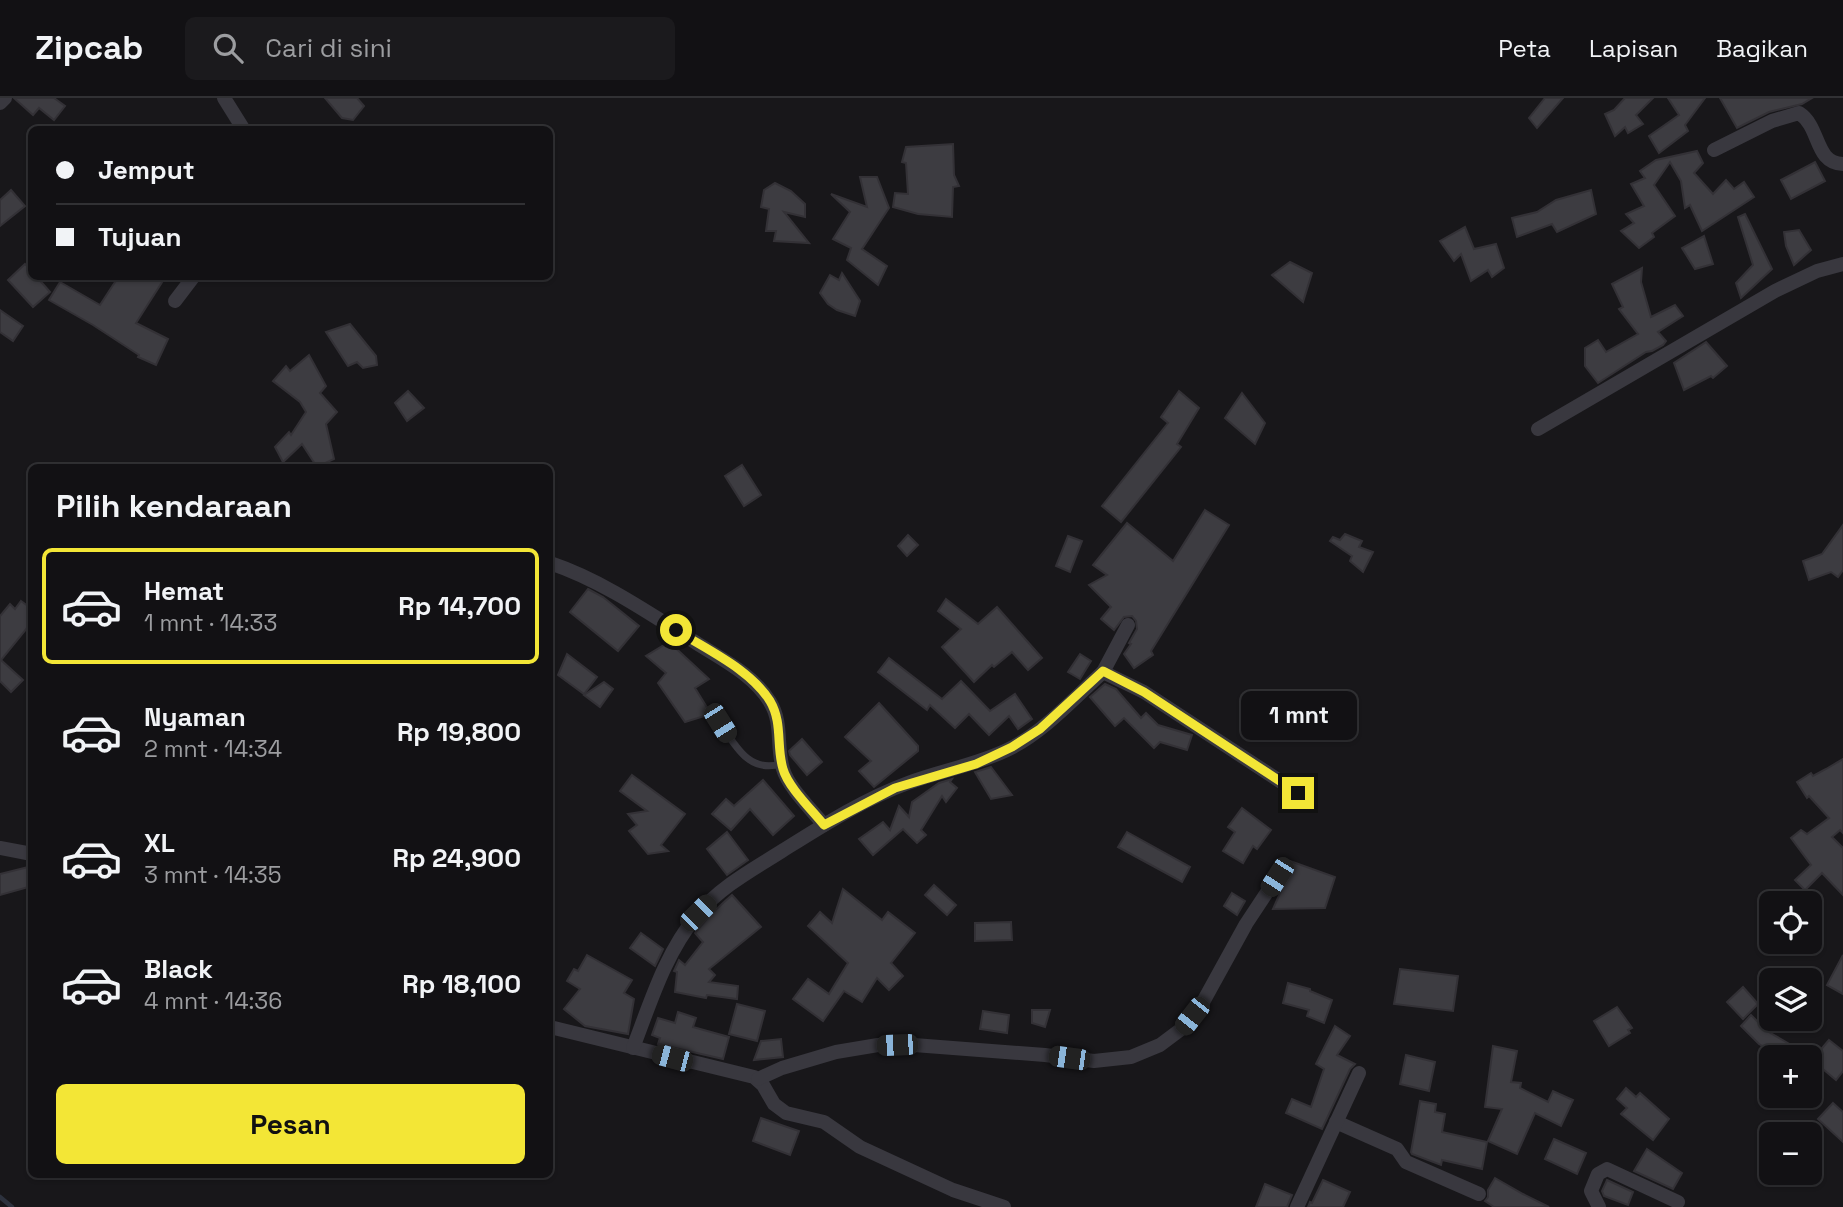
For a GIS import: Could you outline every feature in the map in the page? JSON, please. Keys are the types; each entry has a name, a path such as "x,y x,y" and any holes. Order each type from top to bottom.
{"street":[{"path":"0,103 5,98"},
{"path":"224,98 242,126"},
{"path":"1714,150 1772,121 1799,113 1810,123 1826,158 1831,163 1843,164"},
{"path":"1538,429 1775,291 1817,271 1843,264"},
{"path":"175,301 191,280"},
{"path":"553,564 573,571 653,615 744,673 761,689 777,715 781,764 785,776 824,825"},
{"path":"633,1048 668,957 698,913 737,879 824,825 895,788 976,764 1012,747 1040,729 1103,671 1128,625"},
{"path":"1103,671 1144,692 1298,793"},
{"path":"0,848 28,853"},
{"path":"758,1079 782,1068 835,1052 878,1045 914,1045 1094,1061 1131,1057 1160,1045 1180,1030 1203,1002 1246,924 1277,877"},
{"path":"553,1028 749,1075 758,1079 774,1104 786,1113 824,1122 860,1147 953,1190 1004,1207"},
{"path":"1297,1207 1359,1073"},
{"path":"1336,1122 1393,1147 1406,1162 1479,1194"},
{"path":"1599,1207 1591,1191 1598,1174 1607,1169 1678,1202"}],"lane":[{"path":"720,723 735,746 753,762 763,767 781,764"}],"building":[{"path":"14,98 54,98 65,106 54,120 39,108 33,115"},
{"path":"325,98 357,98 364,106 353,120 342,118"},
{"path":"1545,98 1563,98 1537,128 1529,118"},
{"path":"1625,98 1653,98 1636,115 1643,124 1628,133 1625,127 1615,136 1605,114 1614,110"},
{"path":"1668,98 1705,98 1685,125 1688,131 1659,153 1649,136 1679,115"},
{"path":"1720,98 1812,98 1802,104 1769,112 1737,128"},
{"path":"953,144 954,175 959,186 953,187 952,217 918,214 893,207 895,193 908,194 906,163 902,162 906,147"},
{"path":"1697,151 1703,163 1694,173 1713,194 1726,180 1734,189 1744,182 1754,197 1702,231 1690,205 1685,208 1681,181 1670,162 1654,185 1675,216 1652,233 1654,237 1639,248 1621,231 1634,223 1626,214 1644,206 1631,184 1645,178 1640,171 1656,160"},
{"path":"1815,162 1825,181 1791,199 1781,180"},
{"path":"860,177 877,177 889,208 862,249 887,266 878,285 847,260 851,248 833,239 850,212 831,194 867,207"},
{"path":"775,183 791,191 805,204 805,217 784,212 809,243 774,241 776,231 766,231 769,209 761,207 764,190"},
{"path":"11,190 25,206 0,226 0,200"},
{"path":"1591,190 1596,214 1557,232 1552,224 1517,237 1512,218 1537,212 1556,200"},
{"path":"1745,214 1772,269 1741,298 1736,283 1753,265 1738,217"},
{"path":"1465,227 1474,249 1496,244 1504,268 1492,277 1488,270 1471,281 1461,254 1454,261 1440,241"},
{"path":"1799,230 1811,250 1794,265 1786,246 1784,232"},
{"path":"1704,236 1713,264 1695,269 1682,248"},
{"path":"1290,262 1312,273 1303,302 1272,275"},
{"path":"25,264 28,267 28,280 40,280 50,292 33,307 8,280"},
{"path":"1642,268 1641,282 1651,317 1675,305 1683,316 1658,332 1666,341 1663,345 1646,352 1598,383 1585,366 1585,348 1598,340 1606,352 1638,334 1619,309 1623,307 1612,284"},
{"path":"842,273 860,301 855,316 837,310 828,304 820,293 830,275 839,280"},
{"path":"116,280 163,280 136,323 168,339 156,365 138,357 139,355 93,325 49,300 60,282 100,305"},
{"path":"0,310 23,326 13,341 0,332"},
{"path":"350,324 376,356 377,365 363,368 357,362 348,366 326,332"},
{"path":"1706,342 1727,366 1713,378 1711,376 1684,390 1674,363"},
{"path":"309,355 326,386 320,393 337,412 326,424 334,459 323,464 315,464 302,444 283,462 275,447 289,432 291,435 306,412 300,402 273,381 286,366 290,371"},
{"path":"408,391 424,408 407,421 395,403"},
{"path":"1179,391 1199,408 1177,444 1181,447 1121,522 1102,506 1168,423 1161,417"},
{"path":"1242,393 1265,423 1255,444 1225,418"},
{"path":"742,465 761,495 744,506 725,476"},
{"path":"1205,510 1229,525 1151,651 1153,655 1134,668 1124,654 1137,629 1136,621 1132,616 1124,617 1114,630 1101,619 1111,607 1089,585 1107,575 1093,565 1127,523 1173,561"},
{"path":"1843,525 1843,570 1838,577 1831,572 1809,580 1803,561 1822,554"},
{"path":"1345,534 1362,541 1359,547 1373,552 1363,572 1350,561 1352,556 1330,541 1333,537 1340,540"},
{"path":"908,535 918,545 907,556 898,546"},
{"path":"1068,536 1082,541 1070,572 1056,566"},
{"path":"588,589 603,597 639,626 618,651 570,612"},
{"path":"946,599 978,624 997,607 1042,658 1028,670 1012,652 994,667 992,665 974,682 942,647 961,629 938,611"},
{"path":"21,601 28,606 28,627 1,660 23,680 11,692 0,681 0,616 10,604 15,609"},
{"path":"669,642 709,679 695,688 711,714 685,722 658,683 666,673 646,656"},
{"path":"567,654 597,677 584,694 558,675"},
{"path":"1080,654 1091,661 1080,679 1068,672"},
{"path":"889,658 942,699 961,681 990,711 1015,694 1032,719 1018,729 1009,716 989,735 969,714 955,728 930,705 927,710 878,672"},
{"path":"604,682 613,689 600,707 584,695"},
{"path":"1105,684 1116,689 1141,718 1146,713 1158,725 1192,735 1187,750 1160,742 1154,748 1124,718 1115,726 1090,697"},
{"path":"879,703 918,746 918,751 874,787 859,771 871,761 845,737"},
{"path":"802,739 822,762 807,775 789,751"},
{"path":"1843,759 1843,833 1840,830 1832,837 1843,848 1843,895 1822,873 1805,890 1795,880 1811,865 1791,838 1801,830 1807,834 1829,818 1809,796 1807,798 1797,782"},
{"path":"991,767 1012,795 991,799 975,772"},
{"path":"632,775 685,814 661,845 668,851 648,854 629,831 637,825 628,814 647,811 620,791"},
{"path":"952,779 950,782 957,788 946,802 942,796 921,830 926,835 917,843 903,829 873,855 859,839 883,822 890,830 899,806 909,817 912,802 939,783"},
{"path":"763,780 794,816 773,835 750,809 731,830 712,814 726,799 734,806"},
{"path":"1242,808 1271,830 1257,849 1253,846 1243,863 1223,851 1235,832 1228,827"},
{"path":"727,832 748,860 727,875 707,849"},
{"path":"1127,832 1190,867 1182,882 1118,847"},
{"path":"1290,861 1335,877 1325,908 1273,909 1285,882"},
{"path":"28,867 28,887 0,895 0,874"},
{"path":"934,885 956,905 947,915 925,895"},
{"path":"843,889 882,920 888,912 915,933 891,963 903,976 889,990 877,978 862,1002 844,991 823,1021 793,999 808,979 829,994 848,963 808,926 820,912 832,923"},
{"path":"1232,893 1245,901 1237,915 1224,906"},
{"path":"732,895 761,927 709,969 715,975 709,982 738,986 737,999 707,995 706,998 675,992 677,972 674,971 679,960 685,965 703,942 695,933"},
{"path":"1011,922 1012,940 975,941 975,923"},
{"path":"641,933 663,949 655,966 630,948"},
{"path":"587,955 632,980 624,993 634,999 628,1034 585,1026 564,1009 580,989 567,981 574,969 578,971"},
{"path":"1843,955 1843,994 1827,985"},
{"path":"1400,969 1458,976 1453,1011 1394,1004"},
{"path":"1288,983 1310,989 1332,1000 1324,1023 1307,1016 1309,1010 1283,1003"},
{"path":"1743,987 1758,1004 1743,1019 1727,1002"},
{"path":"737,1004 765,1011 757,1041 729,1034"},
{"path":"1617,1007 1632,1028 1628,1030 1630,1033 1609,1046 1594,1021"},
{"path":"1032,1010 1050,1010 1045,1027 1032,1023"},
{"path":"983,1011 1009,1015 1007,1033 980,1029"},
{"path":"678,1012 696,1018 693,1027 729,1037 723,1059 658,1044 660,1038 652,1035 658,1018 675,1023"},
{"path":"1751,1015 1759,1023 1759,1031 1767,1031 1791,1045 1761,1045 1741,1026"},
{"path":"1335,1026 1350,1036 1337,1055 1355,1064 1350,1069 1322,1129 1286,1113 1292,1099 1311,1107 1324,1069 1316,1064"},
{"path":"781,1039 783,1057 754,1060 761,1041"},
{"path":"1829,1040 1843,1051 1843,1071 1836,1080 1822,1068 1822,1048"},
{"path":"1493,1046 1517,1051 1511,1082 1521,1083 1520,1088 1548,1102 1553,1091 1573,1100 1561,1126 1535,1113 1517,1154 1488,1141 1502,1109 1485,1107"},
{"path":"1406,1055 1435,1062 1429,1091 1400,1084"},
{"path":"1626,1088 1636,1097 1640,1093 1669,1119 1653,1140 1621,1114 1627,1108 1617,1099"},
{"path":"1420,1101 1436,1104 1435,1112 1445,1114 1442,1132 1487,1142 1482,1169 1442,1160 1441,1165 1412,1154"},
{"path":"1833,1103 1843,1112 1843,1142 1822,1122 1818,1119"},
{"path":"761,1118 799,1131 790,1155 753,1141"},
{"path":"1554,1139 1586,1153 1577,1174 1545,1159"},
{"path":"1647,1149 1682,1173 1673,1189 1634,1171"},
{"path":"1495,1178 1549,1207 1494,1207 1485,1201"},
{"path":"1323,1180 1350,1192 1343,1207 1308,1207"},
{"path":"1607,1180 1633,1192 1628,1205 1604,1196 1602,1191"},
{"path":"1265,1184 1292,1195 1287,1207 1256,1207"}],"waterway":[{"path":"0,1197 12,1207"}],"route":[{"path":"676,630 744,673 761,689 777,715 781,764 785,776 824,825 885,792 919,779 976,764 1012,747 1040,729 1103,671 1144,692 1298,793"}]}
